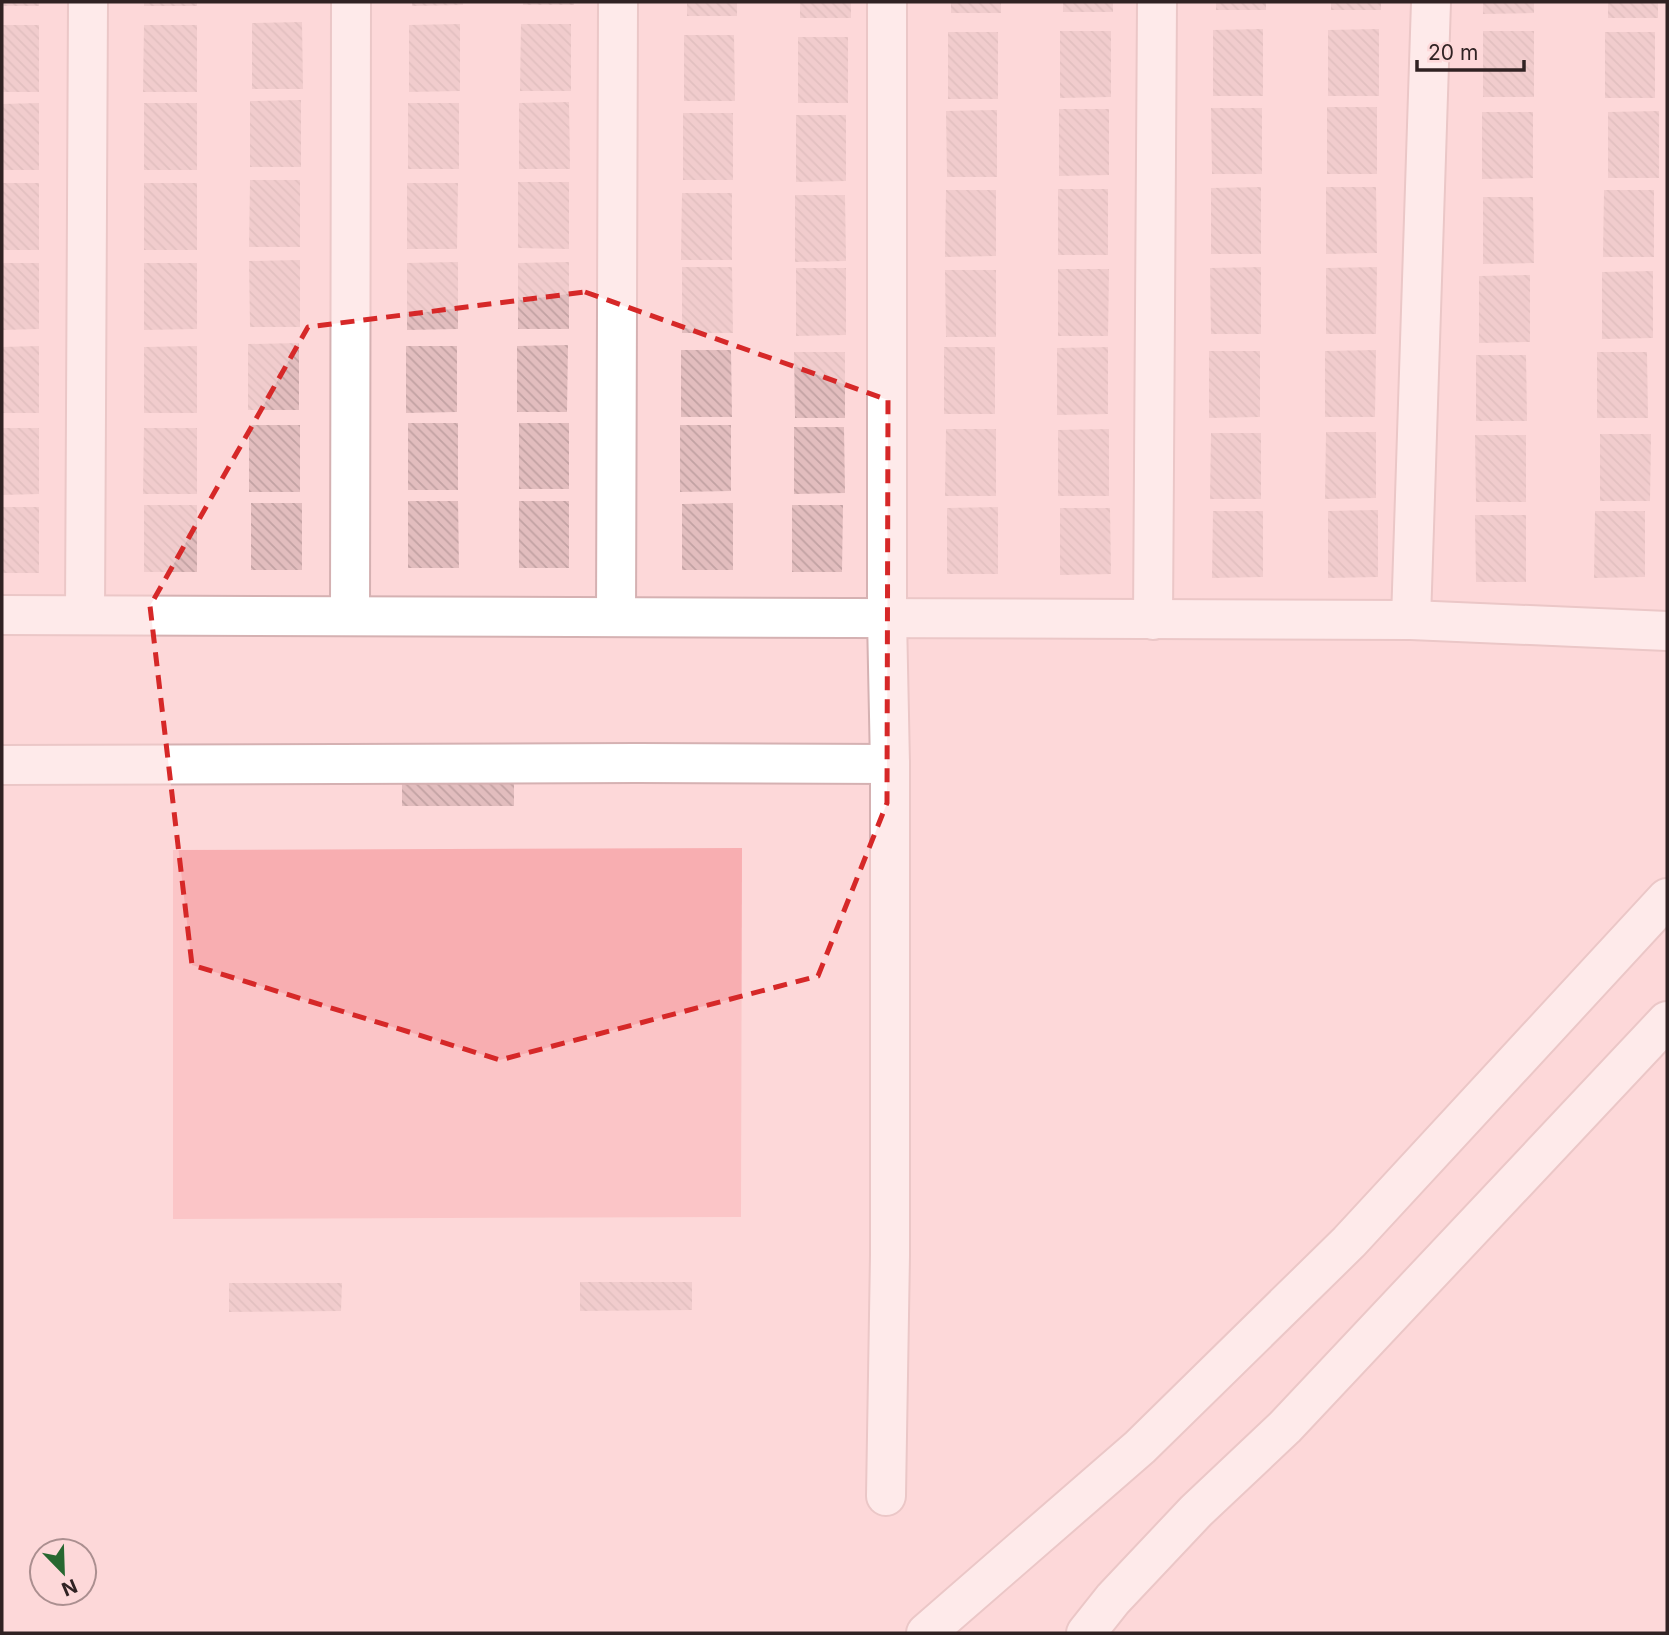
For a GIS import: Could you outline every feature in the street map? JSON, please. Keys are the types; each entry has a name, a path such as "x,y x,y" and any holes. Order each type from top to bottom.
{"main road":[{"path":"85,615 88,2"},
{"path":"350,616 351,2"},
{"path":"616,617 618,2"},
{"path":"887,2 887,618 890,764 887,1496"},
{"path":"1153,620 1157,2"},
{"path":"1411,620 1431,2"},
{"path":"2,615 1411,620 1667,631"},
{"path":"2,765 890,764"},
{"path":"926,1633 1140,1447 1349,1242 1667,898"},
{"path":"1086,1633 1113,1599 1196,1511 1285,1427 1667,1021"}],"highlighted area":[{"path":"585,292 888,400 887,803 818,976 500,1060 192,965 150,606 308,327"}],"shaded area":[{"path":"742,848 741,1217 173,1219 173,850"}],"building":[{"path":"2,2 39,2 39,6 2,6"},
{"path":"144,2 197,2 197,6 144,6"},
{"path":"412,2 463,2 463,5 412,6"},
{"path":"523,2 574,2 574,5 523,5"},
{"path":"687,2 737,2 737,16 687,16"},
{"path":"800,2 851,2 851,18 800,18"},
{"path":"951,2 1001,2 1001,13 951,13"},
{"path":"1063,2 1113,2 1113,12 1063,12"},
{"path":"1216,2 1266,2 1266,10 1216,10"},
{"path":"1331,2 1381,2 1381,10 1331,10"},
{"path":"1483,2 1534,2 1534,13 1483,14"},
{"path":"1608,2 1658,2 1658,18 1608,18"},
{"path":"302,22 303,89 252,89 252,23"},
{"path":"460,24 460,91 409,92 409,25"},
{"path":"521,24 571,24 571,91 520,91"},
{"path":"2,25 39,25 39,92 2,92"},
{"path":"144,25 197,25 197,92 143,92"},
{"path":"1263,29 1263,96 1213,96 1213,30"},
{"path":"1379,29 1379,96 1328,96 1328,30"},
{"path":"1060,31 1111,31 1111,97 1060,98"},
{"path":"1483,31 1534,31 1534,97 1483,97"},
{"path":"948,32 998,32 998,99 948,99"},
{"path":"1605,32 1655,32 1655,98 1605,98"},
{"path":"684,35 734,35 735,101 684,101"},
{"path":"798,37 848,37 848,103 798,103"},
{"path":"301,100 301,167 250,167 250,101"},
{"path":"569,102 570,169 519,169 519,103"},
{"path":"39,103 39,170 2,170 2,104"},
{"path":"144,103 197,103 197,170 144,170"},
{"path":"408,103 459,103 459,169 408,169"},
{"path":"1327,107 1377,107 1377,174 1327,174"},
{"path":"1211,108 1262,108 1262,174 1212,174"},
{"path":"1059,109 1109,109 1109,175 1059,176"},
{"path":"997,110 997,177 947,177 946,111"},
{"path":"1659,111 1659,178 1608,178 1608,112"},
{"path":"1482,112 1533,112 1533,178 1482,179"},
{"path":"683,113 733,113 733,180 683,180"},
{"path":"796,115 846,115 846,181 796,182"},
{"path":"250,180 300,180 300,247 249,247"},
{"path":"518,182 569,182 569,249 518,248"},
{"path":"2,183 39,183 39,250 2,250"},
{"path":"144,183 197,183 197,250 144,250"},
{"path":"407,183 458,183 457,249 407,249"},
{"path":"1261,187 1261,254 1211,254 1211,188"},
{"path":"1326,187 1376,187 1377,253 1326,254"},
{"path":"1058,189 1108,189 1108,255 1058,255"},
{"path":"946,190 996,190 996,256 945,257"},
{"path":"1604,190 1654,190 1654,257 1603,257"},
{"path":"682,193 732,193 732,260 681,260"},
{"path":"795,195 845,195 846,261 795,262"},
{"path":"1483,197 1533,197 1534,263 1483,264"},
{"path":"300,260 300,327 250,327 249,261"},
{"path":"458,262 458,329 407,330 407,263"},
{"path":"569,262 569,329 518,329 518,263"},
{"path":"2,263 39,263 39,329 2,330"},
{"path":"144,263 197,263 197,329 144,330"},
{"path":"682,267 732,267 733,333 682,333"},
{"path":"1261,267 1261,334 1211,334 1210,268"},
{"path":"1377,267 1376,334 1326,334 1326,268"},
{"path":"796,268 846,268 846,335 796,336"},
{"path":"1058,269 1109,269 1108,336 1058,336"},
{"path":"945,270 996,270 996,337 946,337"},
{"path":"1653,271 1653,338 1602,339 1602,272"},
{"path":"1530,275 1530,342 1479,343 1479,276"},
{"path":"299,343 299,410 248,410 248,344"},
{"path":"568,345 567,412 517,412 517,346"},
{"path":"39,346 39,413 2,413 2,347"},
{"path":"197,346 197,413 144,413 144,347"},
{"path":"406,346 457,346 457,412 406,413"},
{"path":"944,347 995,347 995,414 944,414"},
{"path":"1108,347 1108,414 1057,415 1057,348"},
{"path":"681,350 731,350 732,417 681,417"},
{"path":"1376,350 1375,417 1325,417 1325,351"},
{"path":"1209,351 1260,351 1260,417 1209,418"},
{"path":"794,352 845,352 845,418 795,418"},
{"path":"1597,352 1647,352 1648,418 1597,418"},
{"path":"1476,355 1526,355 1527,421 1476,421"},
{"path":"408,423 458,423 458,490 408,490"},
{"path":"519,423 569,423 569,489 519,489"},
{"path":"249,425 300,425 300,492 249,492"},
{"path":"680,425 731,425 731,491 680,492"},
{"path":"794,427 844,427 845,493 794,494"},
{"path":"2,428 39,428 39,494 2,495"},
{"path":"144,428 197,428 197,494 143,494"},
{"path":"946,429 996,429 996,496 945,496"},
{"path":"1109,429 1109,496 1058,496 1058,430"},
{"path":"1326,432 1376,432 1376,498 1325,499"},
{"path":"1211,433 1261,433 1261,499 1210,499"},
{"path":"1600,434 1651,434 1650,501 1600,501"},
{"path":"1475,435 1526,435 1526,502 1476,502"},
{"path":"408,501 458,501 459,568 408,568"},
{"path":"519,501 569,501 569,568 519,568"},
{"path":"251,503 302,503 302,570 251,570"},
{"path":"733,503 733,570 682,570 682,504"},
{"path":"144,505 197,505 197,572 144,572"},
{"path":"792,505 843,505 842,572 792,572"},
{"path":"2,507 39,507 39,573 2,573"},
{"path":"998,507 998,574 947,574 947,508"},
{"path":"1060,508 1110,508 1111,574 1060,575"},
{"path":"1378,510 1378,577 1328,578 1328,511"},
{"path":"1213,511 1263,511 1263,577 1212,578"},
{"path":"1595,511 1645,511 1645,577 1594,578"},
{"path":"1475,515 1526,515 1526,582 1476,582"},
{"path":"402,777 514,777 514,806 402,806"},
{"path":"580,1282 692,1282 692,1310 580,1311"},
{"path":"229,1283 342,1283 341,1311 229,1312"}]}
